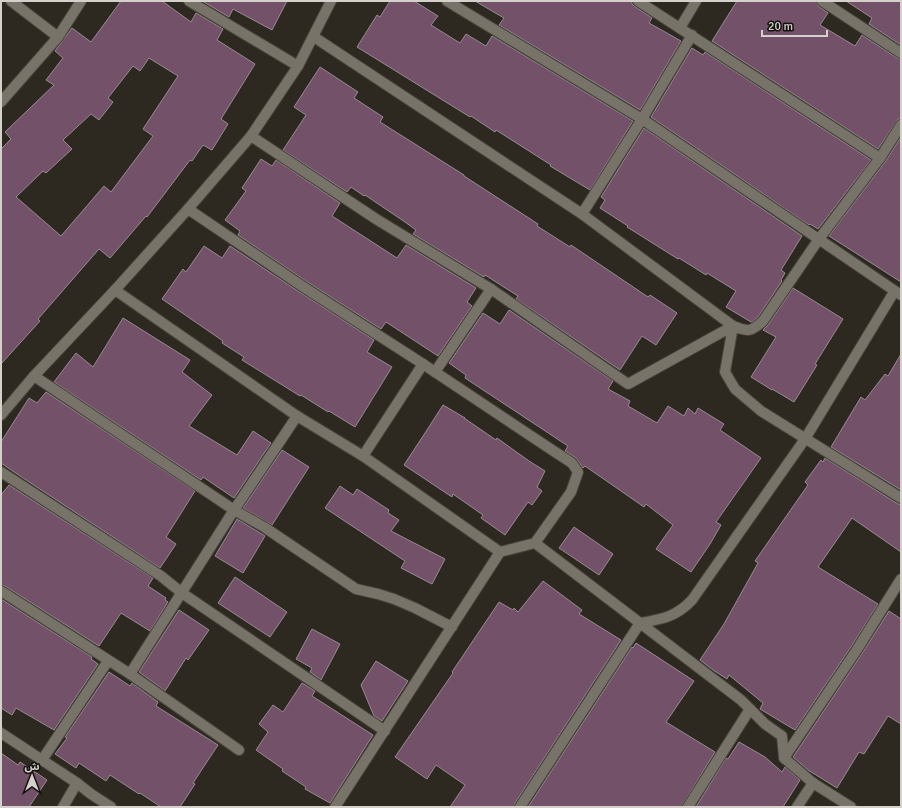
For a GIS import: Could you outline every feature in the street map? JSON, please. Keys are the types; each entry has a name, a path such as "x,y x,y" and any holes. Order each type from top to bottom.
{"street":[{"path":"11,1 58,37"},
{"path":"1,102 58,37 81,1"},
{"path":"189,1 298,66"},
{"path":"1,415 34,376 115,290 188,209 251,136 298,66 331,1"},
{"path":"447,1 642,119 898,294 805,439 692,600 684,608 674,614 661,619 640,623 520,807"},
{"path":"638,1 880,158"},
{"path":"680,28 696,1"},
{"path":"822,1 901,53"},
{"path":"582,214 642,119 692,35"},
{"path":"314,37 582,214 733,326 745,330 755,329 763,321 819,239 880,158 901,124"},
{"path":"251,136 376,219 491,289 628,384 733,326"},
{"path":"188,209 305,288 559,454 572,463 578,472 571,492 534,543 500,552 335,807"},
{"path":"435,372 491,289"},
{"path":"115,290 297,416 363,456 500,552"},
{"path":"733,326 725,372 735,390 761,411 901,498"},
{"path":"363,456 423,364"},
{"path":"34,376 234,510 264,527 356,589 394,599 452,627"},
{"path":"130,674 234,510 297,416"},
{"path":"1,472 161,576 182,592 385,731"},
{"path":"534,543 741,700 765,724 782,736 784,758 813,783 851,807"},
{"path":"784,758 856,651 901,579"},
{"path":"1,591 130,674 239,750"},
{"path":"42,760 108,661"},
{"path":"688,807 750,710"},
{"path":"1,733 111,807"},
{"path":"63,807 77,783"},
{"path":"797,807 813,783"}],"building":[{"path":"121,1 162,1 191,22 196,13 223,29 217,40 255,64 221,119 228,124 212,150 203,145 147,217 146,216 110,258 99,249 38,319 40,321 1,364 1,149 11,139 5,132 54,85 46,80 63,58 55,51 72,28 91,42","holes":["149,58 178,76 143,129 153,136 111,192 104,186 61,236 16,197 43,171 46,173 72,149 63,140 91,114 99,120 113,102 108,98 133,66 140,71"]},
{"path":"202,1 287,1 272,30 233,9 229,17"},
{"path":"390,1 414,1 438,16 431,25 460,43 466,34 486,46 492,36 633,121 590,190 550,166 551,165 496,130 495,132 357,47 377,15 380,17"},
{"path":"475,1 632,1 634,6 652,18 649,23 681,41 640,110 499,25 504,18"},
{"path":"737,1 816,1 818,6 828,13 820,25 855,46 862,35 897,58 901,59 901,119 898,119 878,149 712,41"},
{"path":"846,1 901,1 901,45 869,24 872,18"},
{"path":"692,48 703,55 705,52 871,160 818,229 810,224 809,225 651,117"},
{"path":"320,67 358,92 354,98 383,117 380,122 538,224 537,226 570,247 571,245 648,297 650,295 677,313 656,345 642,336 620,370 516,299 518,296 485,275 484,277 413,234 416,230 365,195 364,196 351,187 347,192 283,150 306,115 294,107"},
{"path":"644,128 802,236 781,270 785,273 781,280 782,281 758,317 752,322 726,307 736,291 707,273 706,275 679,258 678,259 600,208 605,200 601,197"},
{"path":"901,137 901,282 829,236 885,162"},
{"path":"261,159 272,166 276,160 340,203 332,216 397,258 406,245 476,288 467,302 472,306 438,356 386,322 381,329 238,235 240,231 225,220 246,191 242,188"},
{"path":"204,246 222,258 230,246 374,340 367,352 392,367 355,427 301,395 300,396 242,360 244,357 222,343 223,341 162,299 183,269 186,272"},
{"path":"793,288 843,319 815,364 817,365 794,402 751,377 776,337 763,330"},
{"path":"509,310 613,381 608,389 630,401 628,406 657,423 668,406 684,416 688,408 695,414 698,408 724,424 720,430 761,458 716,522 721,525 691,572 656,549 673,525 646,504 644,507 585,466 583,468 576,458 565,451 568,446 465,378 466,375 449,363 483,313 500,324"},
{"path":"123,318 190,360 182,372 212,395 189,426 237,455 253,431 271,443 234,498 203,477 201,480 54,382 76,353 93,367"},
{"path":"901,354 901,490 831,447 861,397 865,400 885,374 888,376"},
{"path":"46,392 195,491 166,537 176,544 160,568 1,463 1,442 29,398 37,403"},
{"path":"443,405 465,418 496,440 497,438 545,471 537,487 542,491 532,505 528,502 505,535 481,518 483,515 453,494 452,497 404,465"},
{"path":"282,450 309,467 272,525 243,508"},
{"path":"825,458 898,504 901,504 901,552 852,518 818,567 878,604 795,730 760,709 763,703 729,675 727,679 700,660 724,624 758,563 755,561 808,485 805,482 821,460 823,462"},
{"path":"9,485 153,578 148,586 166,598 165,600 168,602 150,631 121,613 99,646 5,586 1,585 1,495"},
{"path":"340,486 353,495 357,489 389,510 388,513 399,520 391,531 445,559 432,584 401,568 405,561 325,508"},
{"path":"237,519 265,536 243,573 215,556"},
{"path":"574,527 613,554 599,575 559,548"},
{"path":"235,577 287,612 270,637 218,603"},
{"path":"543,581 582,610 579,614 621,640 515,803 514,807 450,807 465,785 436,765 427,779 395,757 453,673 452,672 499,602 513,610 514,608 518,612"},
{"path":"1,599 92,657 91,659 98,664 54,730 16,708 12,715 1,708"},
{"path":"179,610 209,630 188,660 186,658 165,691 139,672"},
{"path":"889,611 901,619 901,724 888,716 864,754 859,752 837,788 808,770 793,757"},
{"path":"312,629 340,644 321,680 310,672 312,668 296,659"},
{"path":"636,643 694,681 666,722 715,752 682,807 528,807 632,647 633,648"},
{"path":"376,661 408,681 382,721 374,716 361,685"},
{"path":"109,672 130,686 132,683 158,702 156,706 218,745 193,783 195,784 180,807 161,807 110,775 106,781 79,763 76,768 55,754 67,738 65,737"},
{"path":"302,683 315,691 312,696 373,735 330,803 305,789 306,787 282,771 283,769 256,750 268,732 259,724 273,705 283,712"},
{"path":"739,742 765,757 782,772 785,767 800,780 783,807 696,807 726,758 728,759"},
{"path":"1,753 18,765 20,762 47,780 29,807 1,807"}]}
